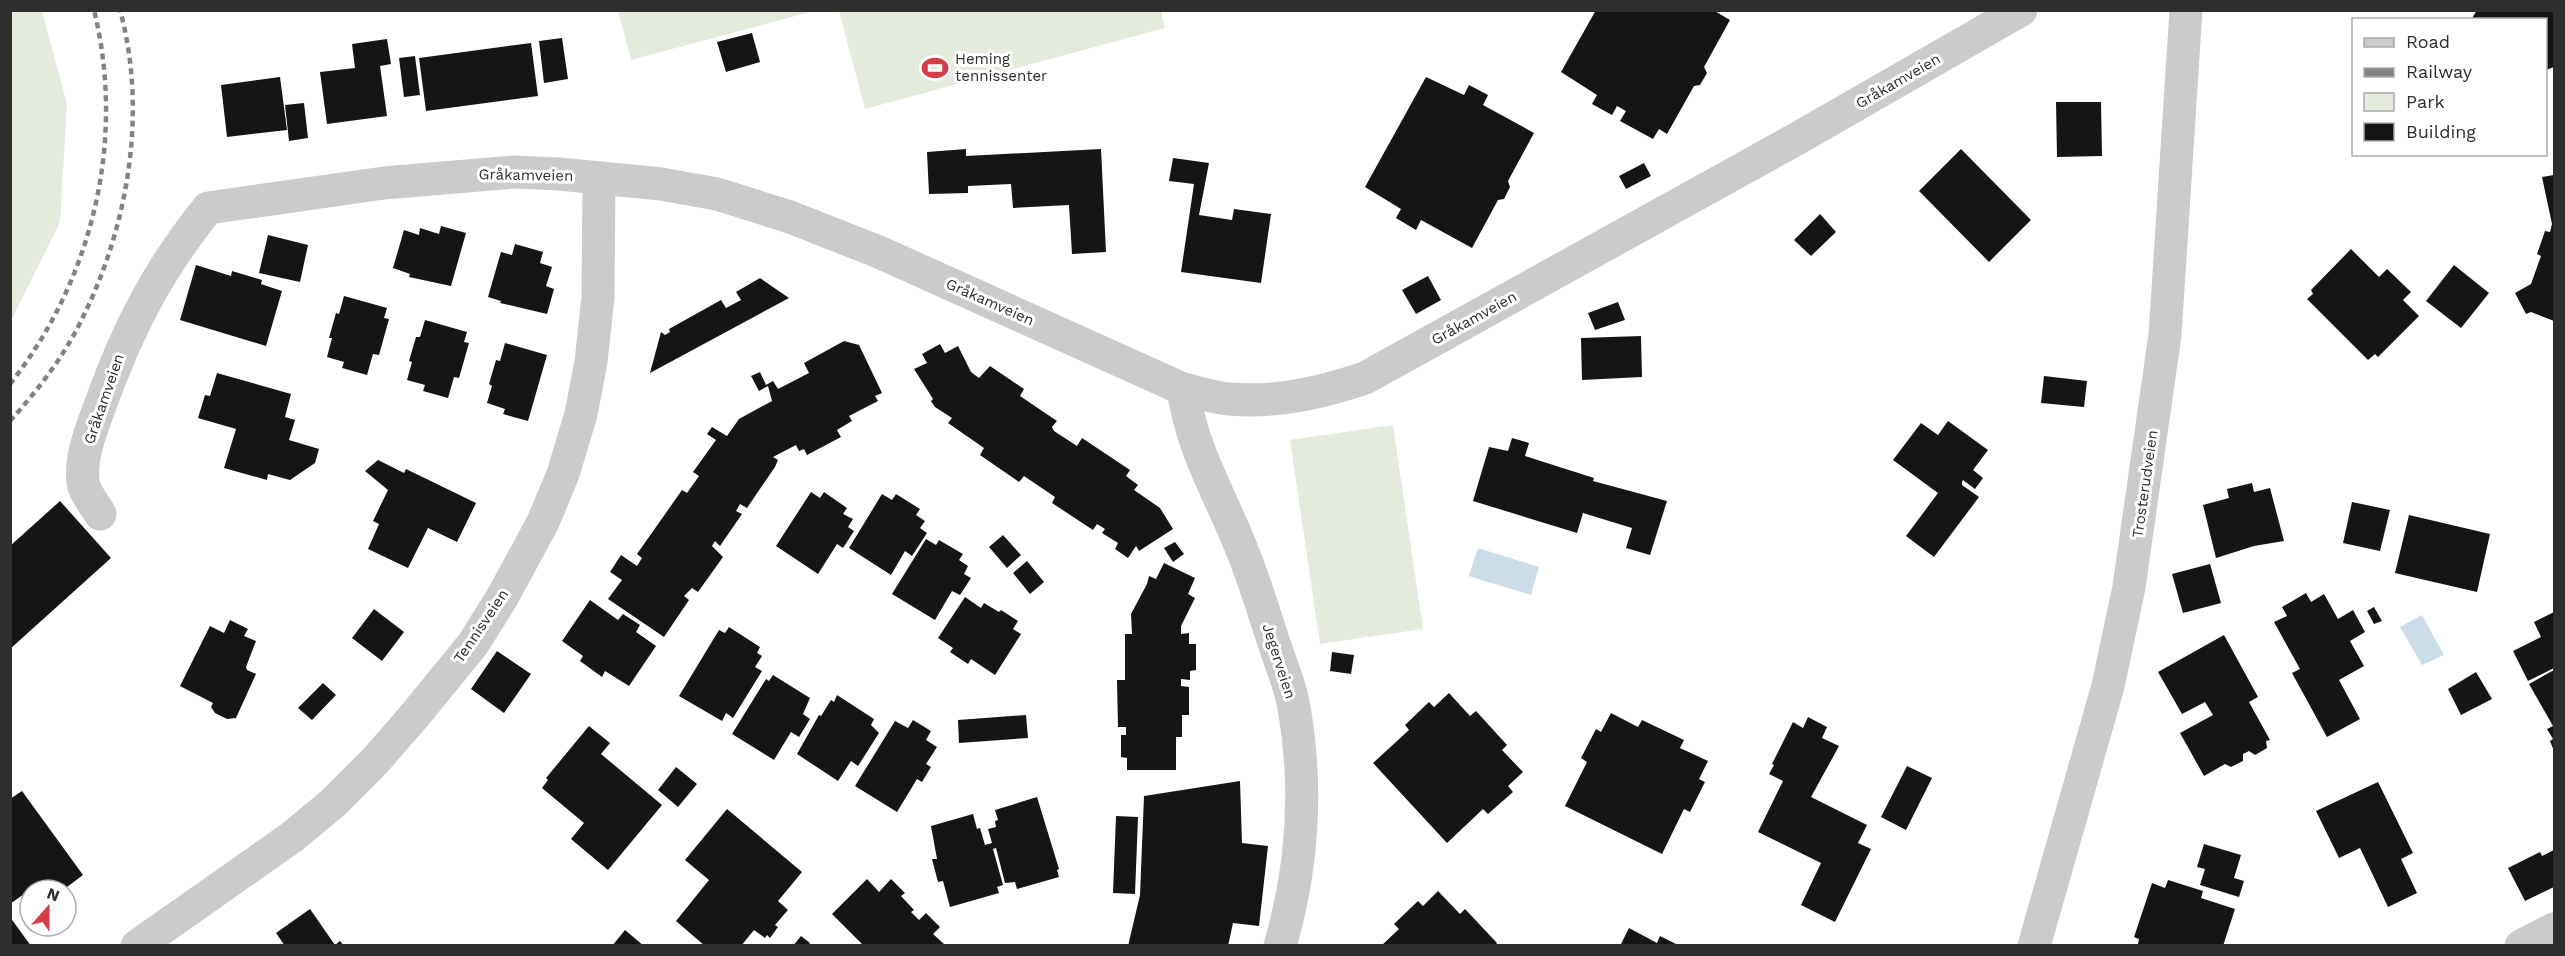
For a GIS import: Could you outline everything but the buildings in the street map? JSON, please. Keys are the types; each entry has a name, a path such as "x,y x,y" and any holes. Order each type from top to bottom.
{"street":[{"name":"Gråkamveien","path":"100,514 83,485 83,462 92,427 116,361 138,314 177,248 208,208 384,183 514,172 661,184 717,194 790,217 879,252 1183,389 1226,399 1268,400 1323,392 1365,378 1800,137 2021,10"},
{"name":"Trosterudveien","path":"2034,945 2108,686 2129,587 2165,335 2186,10"},
{"name":"Tennisveien","path":"137,945 292,837 333,803 375,761 437,688 473,644 503,596 547,513 563,474 581,414 591,362 598,297 599,178"},
{"name":"Jegerveien","path":"1183,389 1186,413 1196,448 1244,554 1293,700 1301,756 1302,816 1298,865 1289,915 1280,945"},
{"path":"2521,945 2554,929"}],"green space":[{"path":"11,10 42,11 67,104 60,222 11,321"},
{"path":"618,10 814,10 814,11 631,60"},
{"name":"Heming tennissenter","path":"839,11 1161,11 1165,28 865,109"},
{"path":"1393,425 1423,629 1320,644 1290,440"}],"water":[{"path":"1478,548 1539,567 1531,595 1469,576"},
{"path":"2422,615 2444,655 2422,665 2400,627"}],"railway":[{"path":"10,384 39,343 63,300 81,254 95,206 103,158 106,109 103,59 94,10"},
{"path":"10,421 49,374 74,335 111,248 129,169 132,129 132,89 128,49 120,10"}],"place":[{"name":"Heming tennissenter","path":"935,68"}]}
